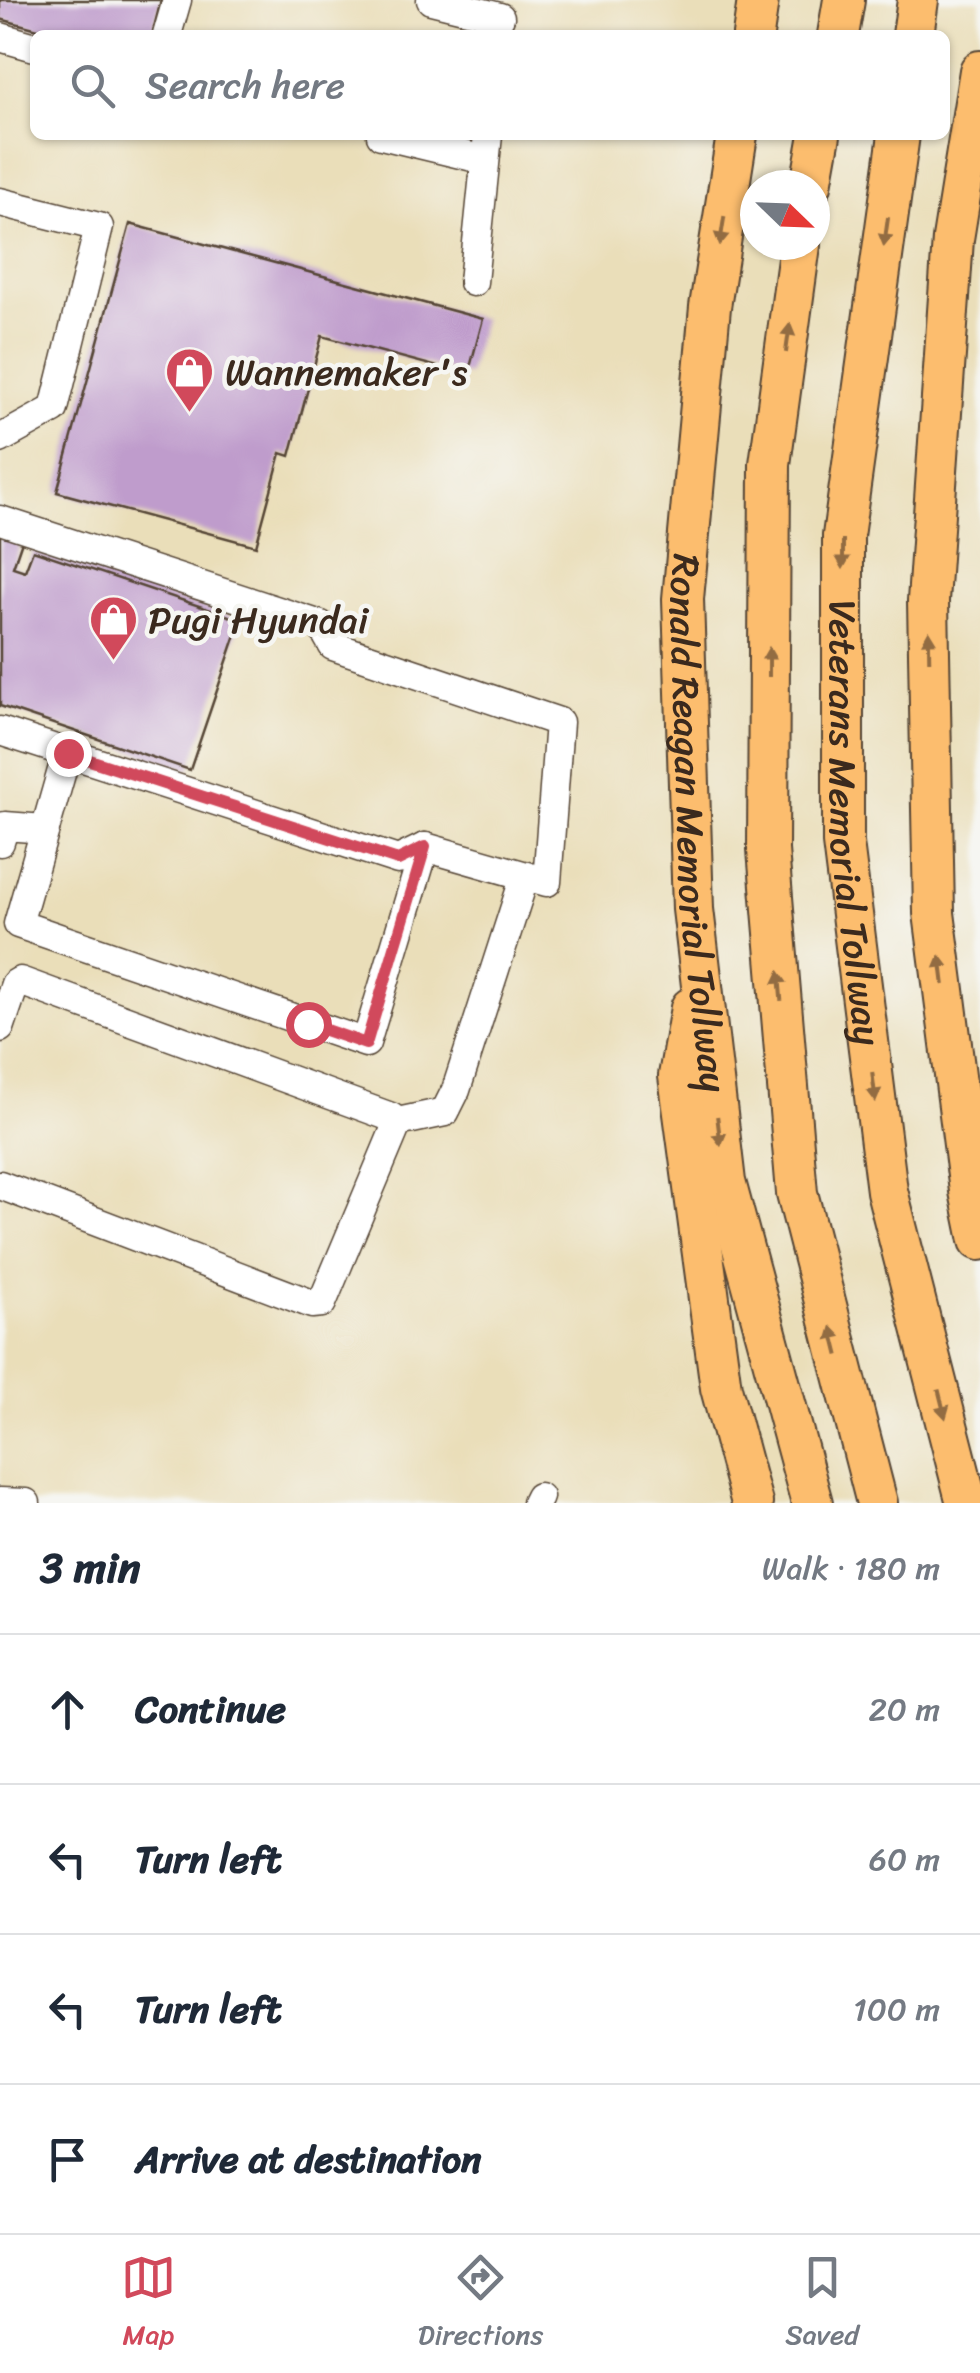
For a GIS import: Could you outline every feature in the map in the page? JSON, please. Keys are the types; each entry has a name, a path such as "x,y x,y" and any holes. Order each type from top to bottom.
{"highway":[{"path":"753,30 758,0"},
{"path":"839,30 844,0"},
{"path":"914,30 918,0"},
{"name":"Veterans Memorial Tollway","path":"980,71 953,238 928,601 934,913 970,1191 980,1240"},
{"name":"Ronald Reagan Memorial Tollway","path":"736,140 710,307 684,599 693,910 725,1182 812,1503"},
{"path":"813,170 819,140"},
{"name":"Veterans Memorial Tollway","path":"898,140 843,536 843,843 887,1190 968,1503"},
{"name":"Ronald Reagan Memorial Tollway","path":"798,260 770,464 768,850 797,1193 877,1503"},
{"path":"699,964 679,1076 721,1388 752,1503"}],"lane":[{"path":"169,30 177,0"},
{"path":"432,0 500,17"},
{"path":"0,37 30,46"},
{"path":"421,140 486,148 473,282"},
{"path":"0,202 99,227 54,409 0,439"},
{"path":"0,520 321,625 333,646 559,722 547,882 425,847 398,860 0,731"},
{"path":"68,753 18,924 366,1044 425,847"},
{"path":"2,831 45,829"},
{"path":"393,1123 445,1112 456,1090 525,876"},
{"path":"0,1028 15,984 20,981 392,1117 395,1129 322,1303 312,1304 0,1186"},
{"path":"0,1502 26,1503"}],"building":[{"path":"0,0 161,0 153,30 42,30 0,19"},
{"name":"Wannemaker's","path":"130,224 483,319 468,375 322,336 290,456 281,453 256,546 57,492"},
{"name":"Pugi Hyundai","path":"0,534 22,541 13,567 25,571 33,550 241,620 190,770 0,706"}],"place":[{"name":"Wannemaker's","path":"190,414"},
{"name":"Pugi Hyundai","path":"113,662"}],"route":[{"path":"68,753 398,860 425,847 366,1044 308,1024"}]}
